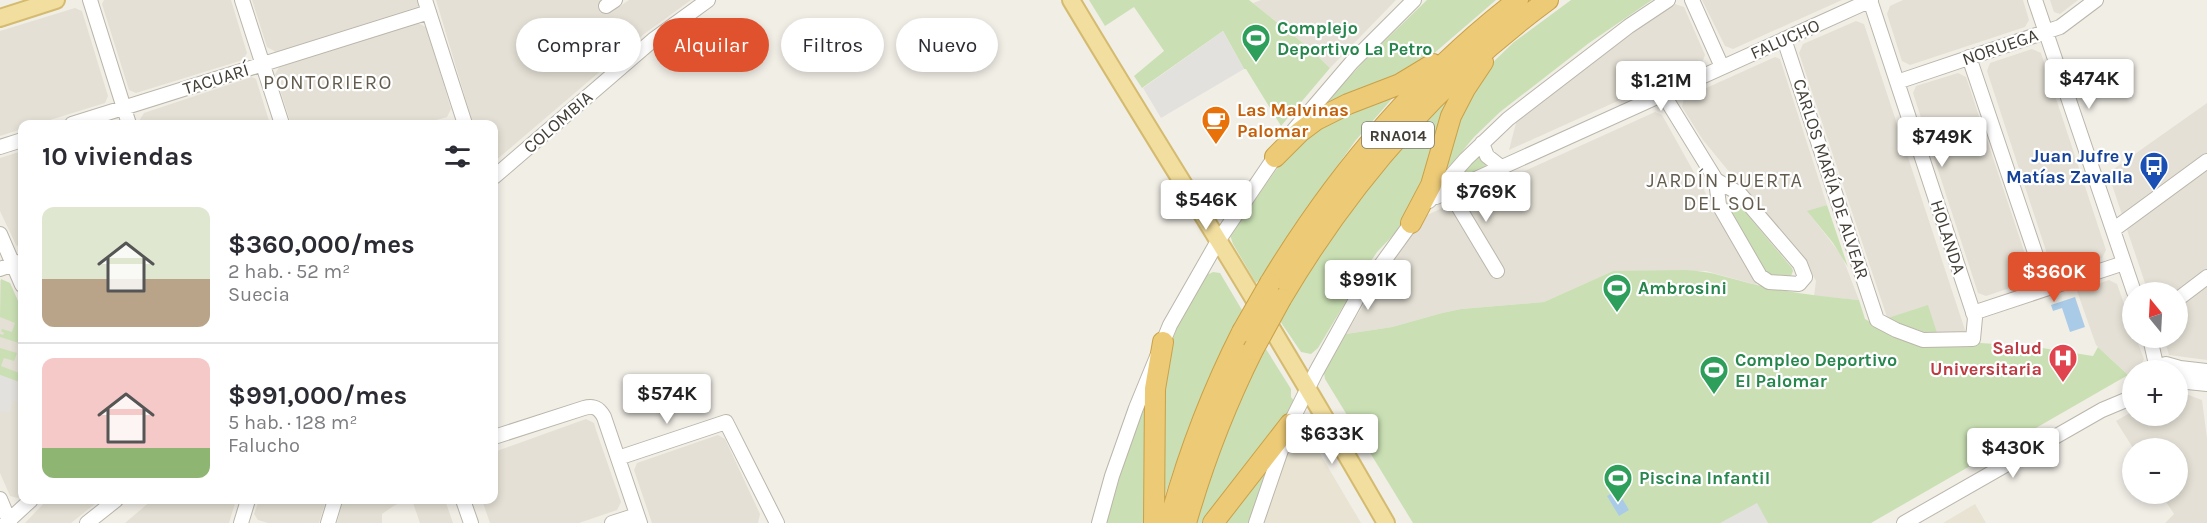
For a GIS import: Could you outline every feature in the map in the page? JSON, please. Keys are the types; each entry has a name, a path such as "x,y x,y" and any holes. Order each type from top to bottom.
{"highway":[{"name":"RNA014","path":"1186,523 1219,426 1253,350 1275,291 1313,215 1352,163 1396,111 1470,39 1519,5 1548,0"},
{"path":"1411,223 1431,185 1448,125 1460,97 1519,5"},
{"name":"RNA014","path":"1169,523 1208,407 1242,332 1399,134 1456,76 1519,5"},
{"path":"1275,157 1300,132 1316,120 1348,104 1400,84 1470,39"},
{"path":"1154,523 1155,389 1163,342"},
{"path":"1213,523 1290,424"}],"main road":[{"path":"0,18 56,0"},
{"path":"1071,0 1308,389 1386,523"}],"street":[{"path":"90,0 128,120"},
{"path":"242,0 281,120"},
{"name":"COLOMBIA","path":"498,174 653,40 708,0"},
{"path":"1099,523 1128,429 1163,342 1180,306 1218,242 1284,143 1331,84 1414,0"},
{"path":"1256,523 1290,424 1308,389 1357,298 1411,223 1482,143 1508,119 1556,80 1668,0"},
{"path":"1692,0 1722,67"},
{"name":"FALUCHO","path":"1429,201 1871,0"},
{"name":"HOLANDA","path":"1871,0 1973,313 1975,325 1973,339"},
{"path":"2035,0 2131,282"},
{"name":"NORUEGA","path":"1897,82 2060,27 2096,0"},
{"path":"427,6 460,120"},
{"name":"TACUARÍ","path":"85,120 263,64 427,6"},
{"name":"CARLOS MARÍA DE ALVEAR","path":"1784,39 1877,320 1923,340 1973,339"},
{"path":"1969,57 2047,288"},
{"path":"1663,94 1716,180 1719,205 1760,276 1766,281 1795,285 1803,281 1805,277 1803,270 1785,246 1740,194 1716,180"},
{"path":"0,147 18,141"},
{"path":"1482,143 1487,156 1501,167"},
{"path":"2113,231 2207,161"},
{"path":"1449,190 1497,271"},
{"path":"0,234 12,265"},
{"path":"1973,313 2124,263"},
{"path":"2188,292 2207,278"},
{"path":"2188,370 2207,371"},
{"path":"2188,382 2207,385"},
{"path":"1904,523 2107,407 2122,396"},
{"path":"2107,407 2122,401"},
{"path":"498,436 584,408 595,407 601,411 638,519 612,523"},
{"path":"618,458 726,422 777,523"},
{"path":"0,499 9,522 27,504"},
{"path":"87,523 111,504"},
{"path":"241,523 247,504"},
{"path":"328,523 334,504"},
{"path":"464,504 471,523"}],"shaded area":[{"path":"104,0 231,0 247,53 243,60 136,93 129,90 102,4"},
{"path":"252,0 418,0 420,6 276,52 267,47"},
{"path":"436,0 600,0 613,11 629,0 691,0 666,18 653,18 653,27 641,37 641,18 516,18 516,72 599,72 498,159 498,120 472,120"},
{"path":"1261,0 1396,0 1330,68 1308,47 1253,3"},
{"path":"1702,0 1842,0 1733,49 1725,46"},
{"path":"1903,0 2023,0 2029,20 2025,27 1910,65 1902,61 1887,14 1890,6"},
{"path":"2050,0 2078,0 2060,14 2054,12"},
{"path":"1675,4 1684,7 1705,55 1702,63 1509,150 1517,119 1649,19"},
{"path":"75,8 82,11 108,96 105,103 50,120 18,120 18,130 0,136 0,31"},
{"path":"1856,21 1864,24 1966,333 1926,333 1887,317 1799,53 1803,44"},
{"path":"418,23 426,27 451,109 447,117 436,120 290,120 275,74 280,66"},
{"path":"1223,31 1244,69 1161,118 1143,88"},
{"path":"2032,49 2041,53 2106,250 2102,258 2060,272 2052,269 1987,71 1990,63"},
{"path":"1775,57 1780,59 1827,205 1808,212 1842,256 1859,300 1814,296 1816,281 1809,269 1703,140 1682,107 1684,98"},
{"path":"1958,73 1966,77 2032,275 2028,282 1986,296 1978,293 1913,93 1916,86"},
{"path":"252,77 256,79 269,120 140,120 144,113"},
{"path":"2207,103 2207,360 2169,355 2167,348 2188,348 2188,282 2145,282 2108,173"},
{"path":"1655,112 1662,115 1757,285 1706,271 1613,271 1544,302 1461,309 1392,327 1346,334 1385,269 1427,215"},
{"path":"18,152 18,246 0,211 0,158"},
{"path":"0,280 10,283 18,301 18,498 10,496 0,473"},
{"path":"2109,280 2117,284 2122,298 2122,348 2140,348 2144,360 2122,360 2122,369 2096,345 2077,291"},
{"path":"0,375 18,382 16,390 18,391 18,402 12,400 9,412 0,411"},
{"path":"2188,395 2202,400 2207,438 2207,523 2165,523 2174,514 2168,504 2188,504 2188,438 2127,438 2116,421 2122,417 2122,426 2188,426"},
{"path":"586,419 594,423 621,502 617,510 579,523 490,523 483,504 498,504 498,451"},
{"path":"1296,425 1303,425 1361,523 1262,523"},
{"path":"718,435 725,439 760,514 758,523 652,523 634,470 637,463"},
{"path":"1757,503 1768,523 1720,523"},
{"path":"43,504 95,504 71,523 25,523"},
{"path":"147,504 235,504 229,523 125,523"},
{"path":"258,504 325,504 319,523 268,523 258,520 254,514"},
{"path":"342,504 398,504 382,514 382,523 337,523"},
{"path":"413,504 446,504 453,523 420,523"},
{"path":"1975,504 1986,523 1943,523"}],"green space":[{"name":"Complejo Deportivo La Petro","path":"1089,0 1249,0 1308,47 1330,68 1281,126 1244,69 1223,31 1142,88 1134,76 1164,51 1134,7 1105,26"},
{"path":"1427,0 1496,0 1418,67 1311,114 1331,97 1369,56"},
{"path":"1571,0 1652,0 1589,43 1500,112 1474,137 1438,181 1455,124 1487,68 1514,42"},
{"path":"1460,87 1436,155 1402,226 1377,252 1318,348 1311,354 1301,352 1280,321 1286,307 1324,248 1387,163 1434,111"},
{"path":"1398,92 1356,140 1293,227 1265,275 1256,283 1230,235 1281,163 1312,129"},
{"path":"1479,154 1488,168 1451,183"},
{"name":"JARDÍN PUERTA DEL SOL","path":"1730,198 1735,200 1792,268 1791,276 1786,278 1766,273 1727,203"},
{"path":"1827,205 1848,267 1833,243 1807,211"},
{"path":"1206,271 1209,274 1220,273 1242,310 1199,404 1177,459 1159,515 1158,395 1178,325"},
{"name":"Compleo Deportivo El Palomar","path":"1613,271 1695,271 1782,290 1859,300 1865,319 1894,336 1923,346 1981,343 2036,347 2093,356 2098,347 2122,369 2122,378 1871,523 1413,523 1325,379 1324,373 1346,334 1392,327 1461,309 1544,302"},
{"path":"1,279 10,283 18,301 18,343 0,337 0,334 4,333 2,329 12,332 15,323 0,317"},
{"path":"1928,305 1938,336 1888,318"},
{"path":"0,348 17,353 14,361 4,358 1,366 18,372 18,382 0,375"},
{"path":"1266,349 1291,389 1291,397 1295,402 1289,414 1210,523 1197,523 1221,445 1258,358"},
{"path":"1150,386 1148,523 1106,523 1129,447"},
{"path":"1271,464 1248,523 1223,523"}],"water":[{"path":"2075,297 2085,327 2070,332 2062,308 2053,311 2051,305"},
{"name":"Piscina Infantil","path":"1617,490 1629,510 1619,516 1607,496"}],"place":[{"name":"Complejo Deportivo La Petro","path":"1256,64"},
{"name":"Las Malvinas Palomar","path":"1216,146"},
{"name":"Juan Jufre y Matías Zavalla","path":"2154,192"},
{"name":"Ambrosini","path":"1617,314"},
{"name":"Salud Universitaria","path":"2063,384"},
{"name":"Compleo Deportivo El Palomar","path":"1714,396"},
{"name":"Piscina Infantil","path":"1618,504"}],"district":[{"name":"PONTORIERO","path":"328,82"},
{"name":"JARDÍN PUERTA DEL SOL","path":"1725,192"}]}
